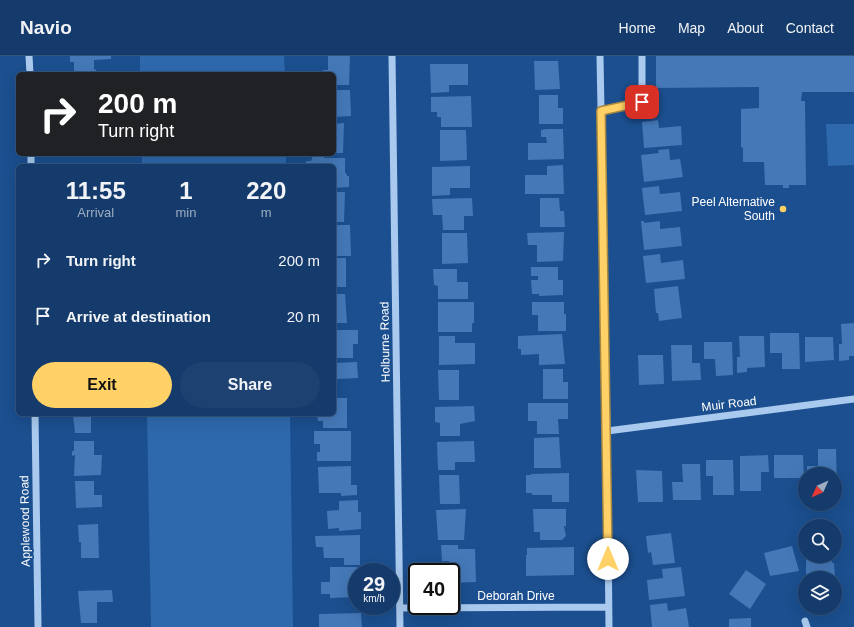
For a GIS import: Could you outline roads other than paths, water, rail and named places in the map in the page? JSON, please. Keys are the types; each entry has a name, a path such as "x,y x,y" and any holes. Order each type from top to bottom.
{"street":[{"path":"29,56 30,72"},
{"name":"Holburne Road","path":"392,56 399,563"},
{"path":"600,56 607,431 608,627"},
{"path":"601,111 642,102 642,56"},
{"name":"Muir Road","path":"607,431 854,399"},
{"name":"Applewood Road","path":"35,416 38,627"},
{"name":"Deborah Drive","path":"400,608 608,607"},
{"name":"Holburne Road","path":"400,615 400,627"}],"place":[{"name":"Peel Alternative South","path":"783,209"}]}
